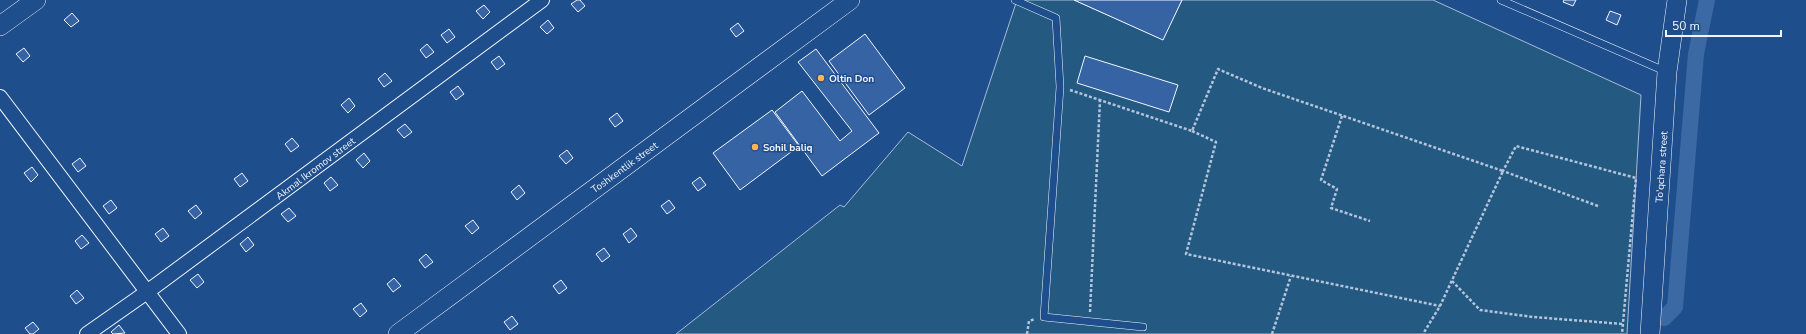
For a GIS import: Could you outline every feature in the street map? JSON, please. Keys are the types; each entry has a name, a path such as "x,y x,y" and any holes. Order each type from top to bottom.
{"main road":[{"path":"0,26 36,0"},
{"name":"Toshkentlik street","path":"398,334 850,0"},
{"name":"To'qchara street","path":"1650,334 1667,72 1677,0"}],"street":[{"name":"Akmal Ikromov street","path":"87,334 147,292 542,0"},
{"path":"0,97 179,334"}],"lane":[{"path":"1015,0 1056,18 1060,87 1044,317 1143,327"},
{"path":"1501,0 1667,72"}],"path":[{"path":"1192,131 1218,69 1262,88 1503,171 1598,206"},
{"path":"1060,87 1192,131 1216,142 1186,254 1440,306"},
{"path":"1090,322 1100,100"},
{"path":"1342,116 1321,180 1337,189 1331,208 1370,221"},
{"path":"1424,334 1440,306 1516,146 1636,178 1622,334"},
{"path":"1272,334 1291,276"},
{"path":"1452,281 1480,310 1533,317 1623,324"},
{"path":"1027,334 1029,321 1044,317"}],"shaded area":[{"path":"1017,0 1074,0 1162,39 1182,0 1433,0 1641,95 1627,334 676,334 840,205 844,207 908,132 962,166"}],"building":[{"path":"577,0 580,0 585,6 578,12 571,4"},
{"path":"1074,0 1182,0 1163,40"},
{"path":"1564,0 1576,0 1573,6 1563,2"},
{"path":"484,5 490,12 483,19 476,11"},
{"path":"1610,11 1621,15 1617,25 1606,20"},
{"path":"72,13 79,21 71,27 64,20"},
{"path":"548,20 554,28 547,34 540,27"},
{"path":"738,23 744,31 736,37 730,29"},
{"path":"449,29 455,37 447,43 441,35"},
{"path":"865,34 905,88 869,115 829,61"},
{"path":"427,44 434,52 426,58 420,50"},
{"path":"24,48 30,56 23,62 16,54"},
{"path":"816,49 879,133 822,176 775,112 802,91 840,141 852,131 798,62"},
{"path":"499,56 505,64 497,70 491,62"},
{"path":"1085,56 1178,85 1169,112 1077,83"},
{"path":"385,73 392,81 384,87 378,79"},
{"path":"458,86 464,94 456,100 450,92"},
{"path":"349,98 355,106 348,113 341,105"},
{"path":"772,110 799,146 740,190 713,153"},
{"path":"617,113 623,121 615,127 609,119"},
{"path":"405,124 412,132 404,138 397,130"},
{"path":"292,138 299,146 291,152 285,144"},
{"path":"567,150 573,158 566,164 559,156"},
{"path":"364,153 370,161 363,168 356,160"},
{"path":"80,158 86,166 78,172 72,164"},
{"path":"32,167 38,175 31,182 24,173"},
{"path":"242,173 248,181 240,187 234,179"},
{"path":"331,177 338,185 330,191 324,183"},
{"path":"700,177 706,185 698,191 692,183"},
{"path":"519,185 525,193 517,200 511,192"},
{"path":"111,200 117,208 109,214 103,206"},
{"path":"669,200 675,208 667,214 661,206"},
{"path":"196,205 202,213 195,219 188,211"},
{"path":"289,208 296,216 288,222 281,214"},
{"path":"473,220 479,228 472,234 465,226"},
{"path":"163,228 169,236 161,242 155,234"},
{"path":"631,228 637,236 629,243 623,234"},
{"path":"82,235 89,243 81,249 75,241"},
{"path":"248,237 254,245 246,252 240,244"},
{"path":"604,248 610,256 602,262 596,254"},
{"path":"426,254 433,262 425,268 419,260"},
{"path":"198,274 204,282 197,288 190,280"},
{"path":"394,278 401,286 393,292 387,284"},
{"path":"561,280 567,288 559,294 553,286"},
{"path":"77,290 84,298 76,304 70,296"},
{"path":"361,303 367,311 360,317 353,309"},
{"path":"512,316 518,324 510,330 504,322"},
{"path":"33,322 39,329 33,334 30,334 25,328"},
{"path":"119,325 125,333 113,334 111,332"}],"waterway":[{"path":"1664,318 1675,307 1696,54 1707,0"}],"place":[{"name":"Oltin Don","path":"821,78"},
{"name":"Sohil baliq","path":"755,147"}]}
